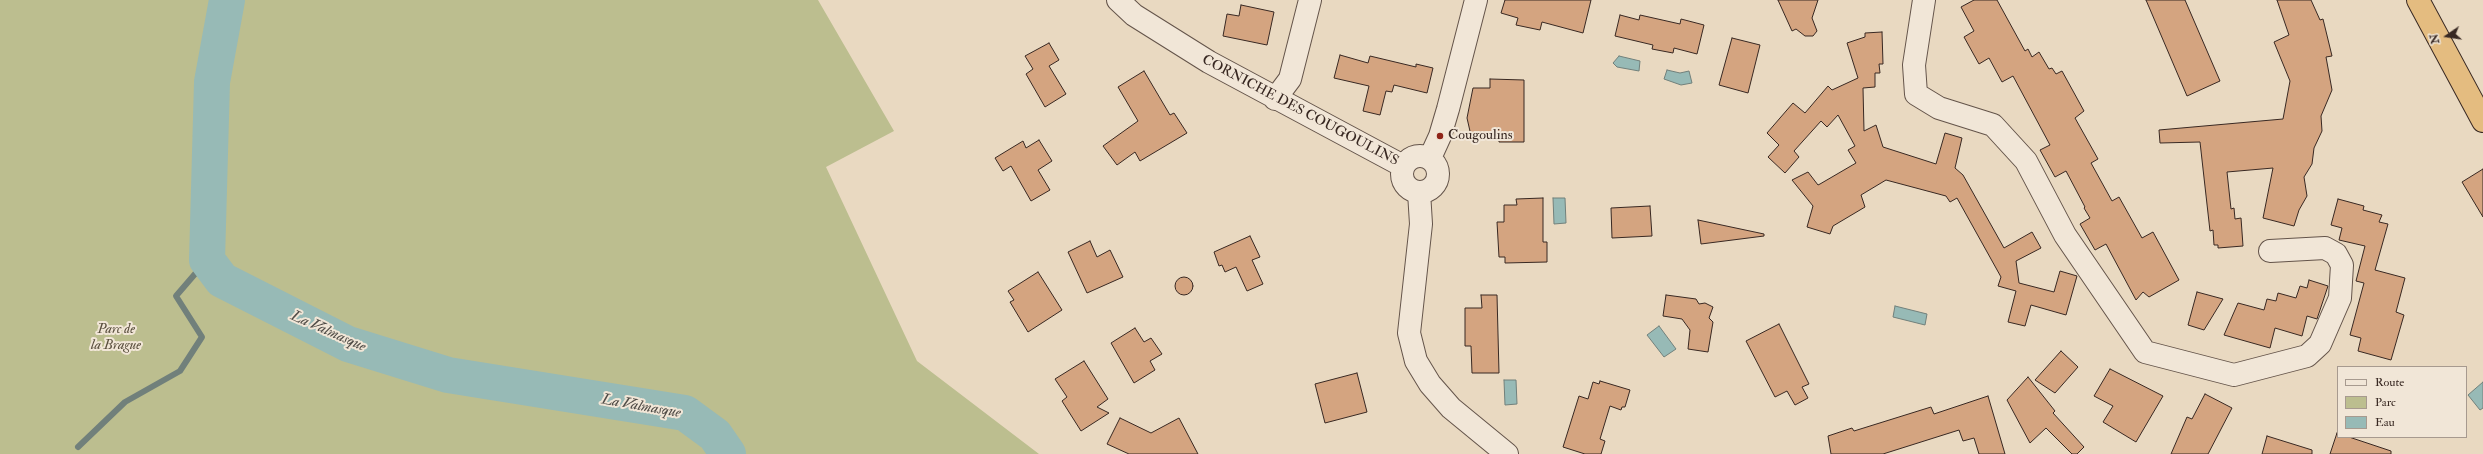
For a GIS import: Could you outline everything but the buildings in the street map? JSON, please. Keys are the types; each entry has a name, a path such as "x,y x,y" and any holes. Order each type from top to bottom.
{"highway":[{"path":"2418,0 2483,121"}],"street":[{"name":"CORNICHE DES COUGOULINS","path":"1118,0 1134,15 1209,62 1274,99 1403,166"},
{"path":"1274,99 1290,79 1310,0"},
{"path":"1430,158 1444,122 1476,0"},
{"path":"1924,0 1914,65 1916,94 1939,108 1994,125 2026,161 2065,235 2145,352 2234,375 2307,356 2320,344 2340,298 2342,265 2336,254 2325,248 2270,251"},
{"path":"1417,155 1430,158 1438,167 1438,179 1431,189 1419,192 1413,191 1404,184 1401,172 1403,166 1406,161 1417,155"},
{"path":"1419,192 1421,224 1409,333 1416,361 1430,384 1451,408 1507,454"}],"green space":[{"name":"Parc de la Brague","path":"0,0 818,0 894,131 826,167 917,361 1039,454 0,454"}],"water":[{"path":"1619,56 1640,61 1639,71 1617,67 1613,63"},
{"path":"1667,70 1680,73 1689,71 1692,83 1681,85 1664,79"},
{"path":"1553,198 1565,198 1566,223 1554,224"},
{"path":"1895,306 1927,314 1925,325 1893,317"},
{"path":"1659,326 1676,349 1664,357 1647,335"},
{"path":"1504,380 1516,380 1517,404 1505,405"},
{"path":"2483,382 2483,408 2480,410 2468,395"}],"waterway":[{"name":"La Valmasque","path":"227,0 212,82 207,260 222,280 348,344 448,375 685,413 715,435 728,454"},
{"path":"78,447 125,402 180,371 202,337 176,296 207,260"}],"place":[{"name":"Cougoulins","path":"1440,136"}]}
